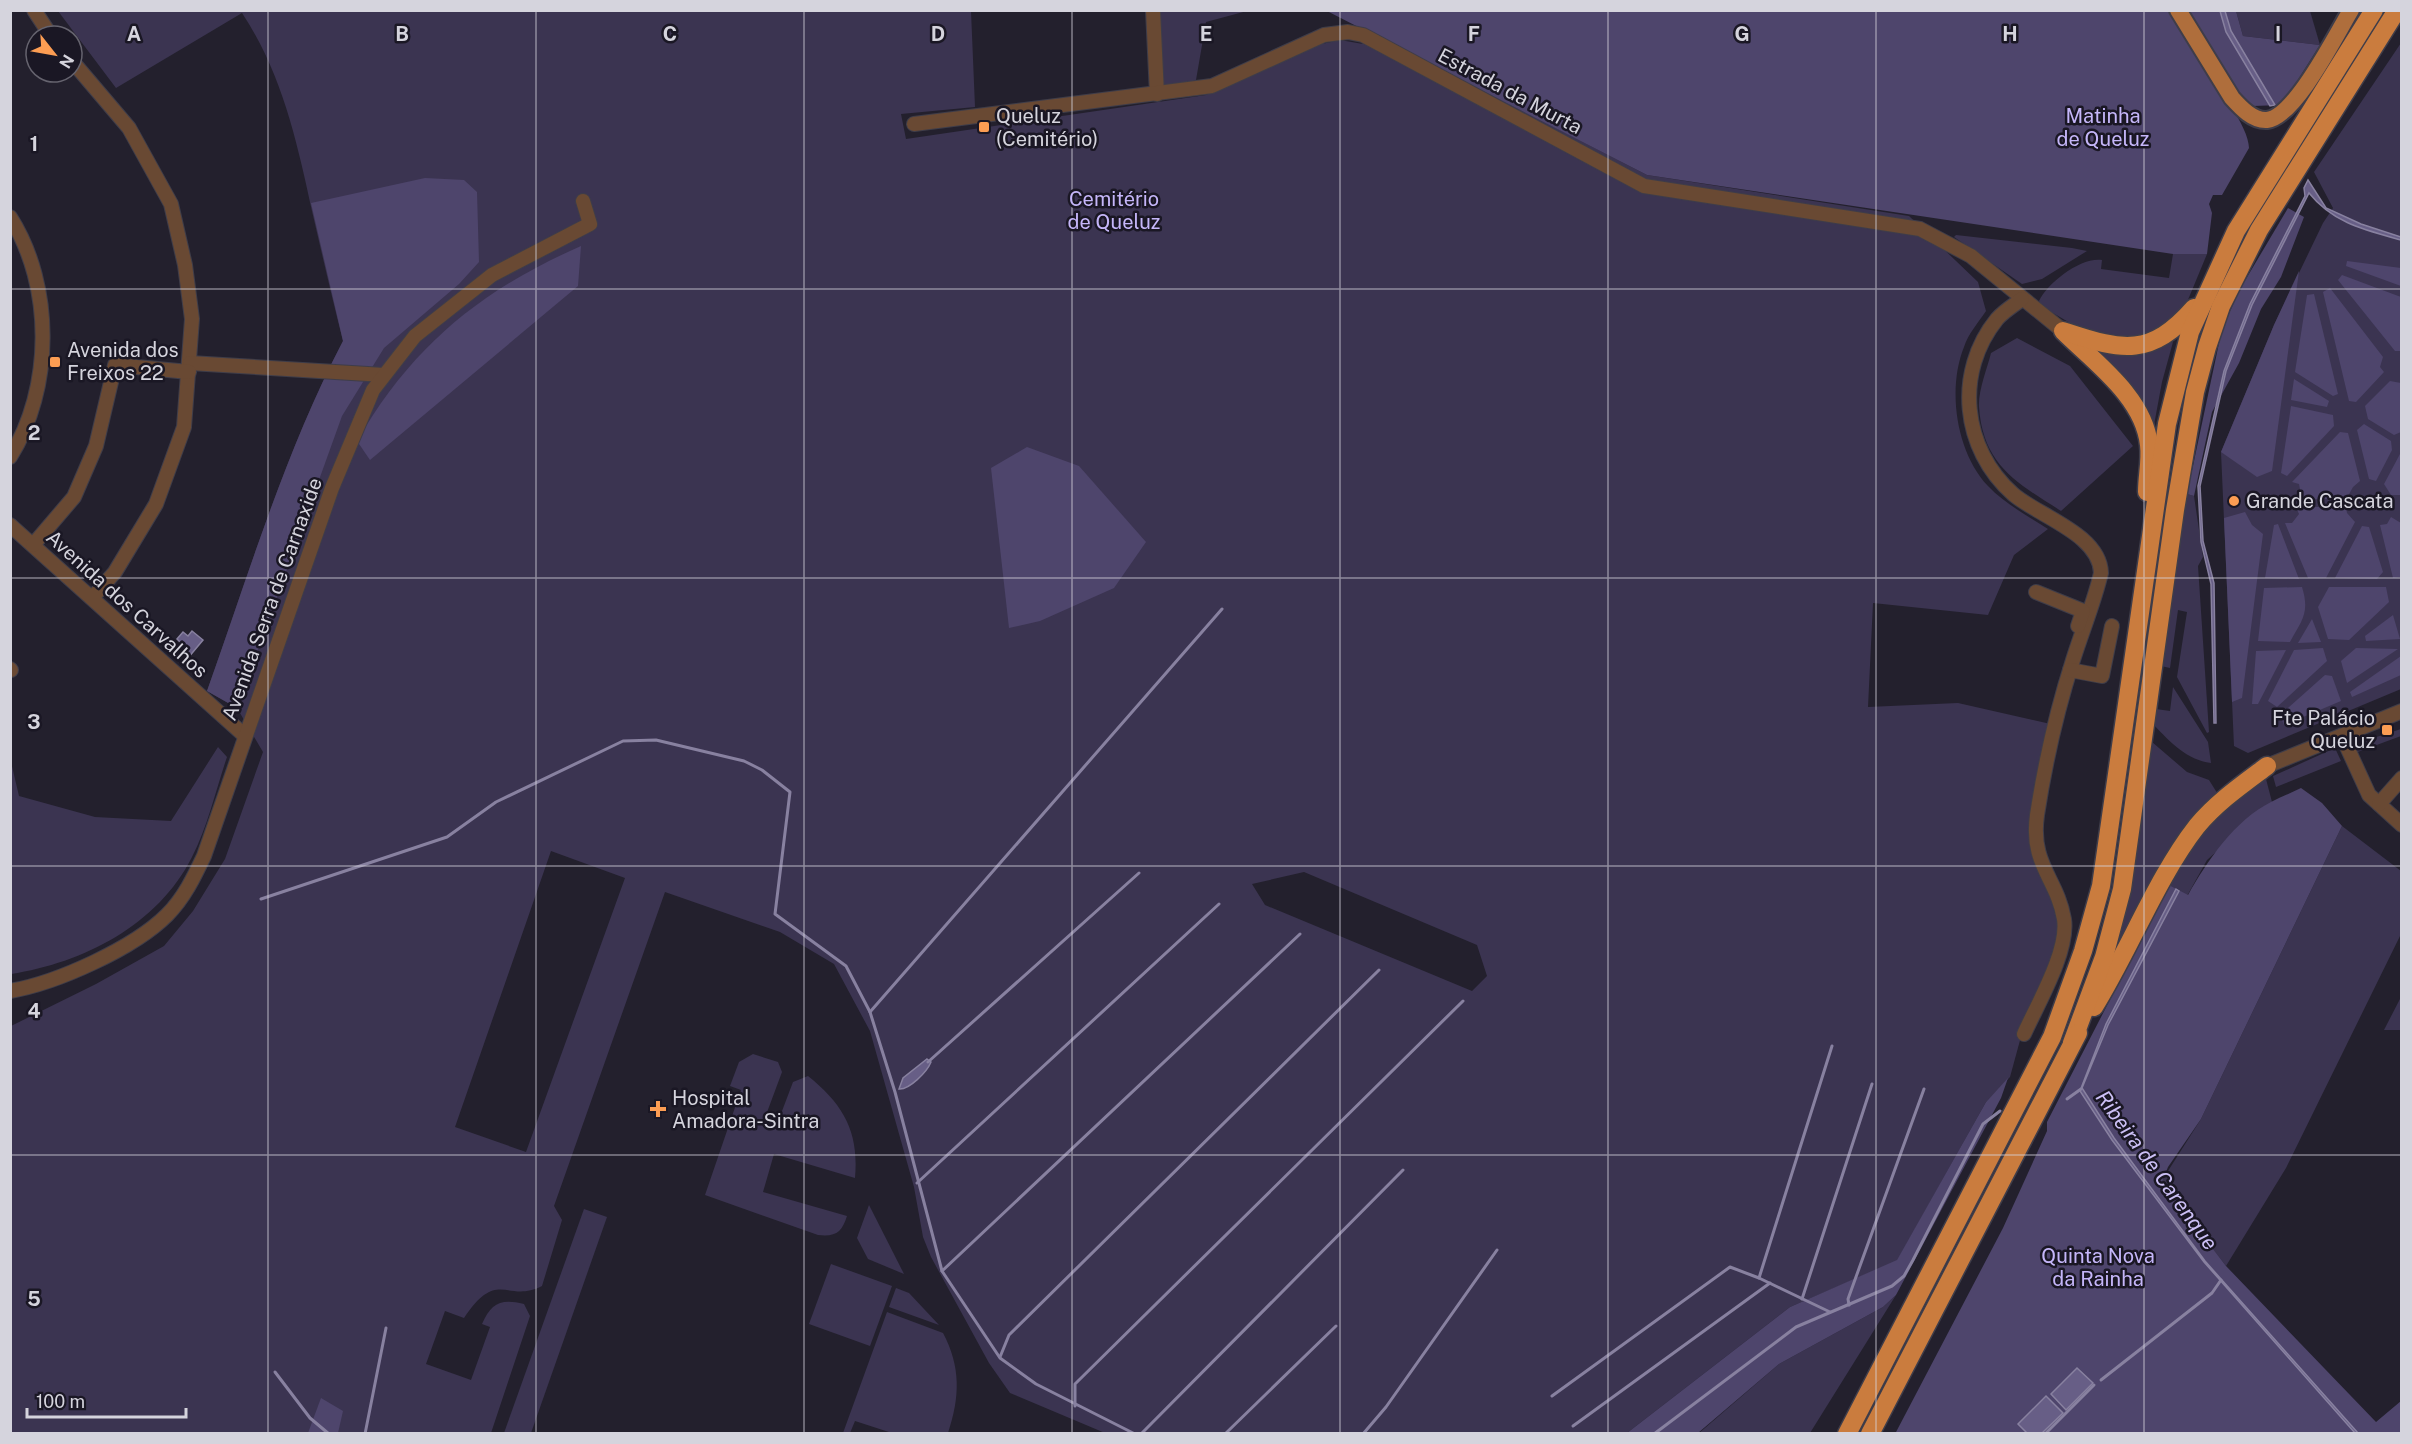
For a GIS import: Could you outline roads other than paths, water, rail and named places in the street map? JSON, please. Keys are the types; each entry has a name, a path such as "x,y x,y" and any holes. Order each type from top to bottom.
{"highway":[{"path":"1847,1434 2052,1037 2083,951 2101,886 2167,424 2190,332 2236,231 2374,10"},
{"path":"2072,1043 2104,957 2122,889 2177,499 2195,392 2207,347 2222,306 2259,230 2397,10"},
{"path":"2356,77 2402,27"},
{"path":"2063,331 2109,346 2131,347 2175,329 2204,298"},
{"path":"2063,331 2133,404 2145,425 2149,446 2146,574"},
{"path":"1872,1434 2072,1043 2119,966 2169,871 2197,827 2236,789 2268,766"},
{"path":"1842,1434 1865,1402"}],"main road":[{"path":"2178,10 2232,98 2243,110 2267,120 2282,113 2304,87 2351,10"}],"street":[{"path":"34,10 43,24"},
{"path":"1153,10 1157,94"},
{"name":"Estrada da Murta","path":"914,124 1157,94 1222,82 1324,35 1348,32 1363,35 1644,186 1920,229 1971,256 2063,331"},
{"path":"84,75 129,128 171,204 185,265 192,319 184,427 156,504 115,572 93,597"},
{"name":"Avenida Serra de Carnaxide","path":"11,991 60,978 138,938 167,915 193,879 204,856 244,735 332,488 369,399 384,375 415,336 492,275 590,224 583,201"},
{"path":"10,217 32,266 41,310 42,354 34,406 10,457"},
{"path":"2022,299 1999,317 1983,339 1973,359 1968,402 1981,454 1989,467 2014,495 2061,523 2098,556 2101,563 2096,596 2070,670 2048,757 2035,841 2038,857 2062,914 2063,942 2024,1034"},
{"path":"33,545 74,497 96,446 115,365 384,375"},
{"name":"Avenida dos Carvalhos","path":"10,525 93,597 244,735"},
{"path":"2036,592 2084,611 2072,641"},
{"path":"2070,670 2102,676 2112,626"},
{"path":"2268,766 2402,711"},
{"path":"2342,736 2369,795 2402,825"},
{"path":"2379,804 2402,778"}],"waterway":[{"path":"870,1012 1222,609"},
{"path":"261,899 447,837 496,802 623,741 656,740 744,761 762,770 790,792 775,914 846,966 870,1012 895,1092 942,1271 1000,1358 1036,1384 1135,1434"},
{"path":"928,1062 1139,873"},
{"path":"917,1183 1219,904"},
{"path":"942,1271 1300,934"},
{"path":"1000,1357 1009,1335 1379,970"},
{"path":"1075,1406 1075,1384 1463,1001"},
{"path":"1830,1312 1759,1278 1832,1046"},
{"path":"1802,1299 1872,1084"},
{"path":"1849,1305 1848,1299 1924,1089"},
{"path":"2067,1099 2081,1089"},
{"path":"1654,1434 1796,1327 1892,1286 1904,1276 1983,1124 2000,1111"},
{"path":"1141,1434 1403,1170"},
{"path":"1363,1434 1386,1407 1497,1250"},
{"path":"1552,1396 1730,1267 1759,1278"},
{"path":"2101,1380 2212,1293 2221,1280"},
{"path":"1573,1426 1770,1283"},
{"path":"1225,1434 1336,1326"},
{"path":"365,1434 386,1328"},
{"path":"275,1372 310,1418 329,1434"},
{"path":"2045,1434 2094,1385"}],"place":[{"name":"Queluz (Cemitério)","path":"984,127"},
{"name":"Avenida dos Freixos 22","path":"55,362"},
{"name":"Grande Cascata","path":"2234,501"},
{"name":"Fte Palácio Queluz","path":"2387,730"},
{"name":"Hospital Amadora-Sintra","path":"658,1109"}],"park label":[{"name":"Matinha de Queluz","path":"2103,128"},
{"name":"Cemitério de Queluz","path":"1114,210"},
{"name":"Quinta Nova da Rainha","path":"2098,1268"}],"water label":[{"name":"Ribeira de Carenque","path":"2157,1170"}]}
